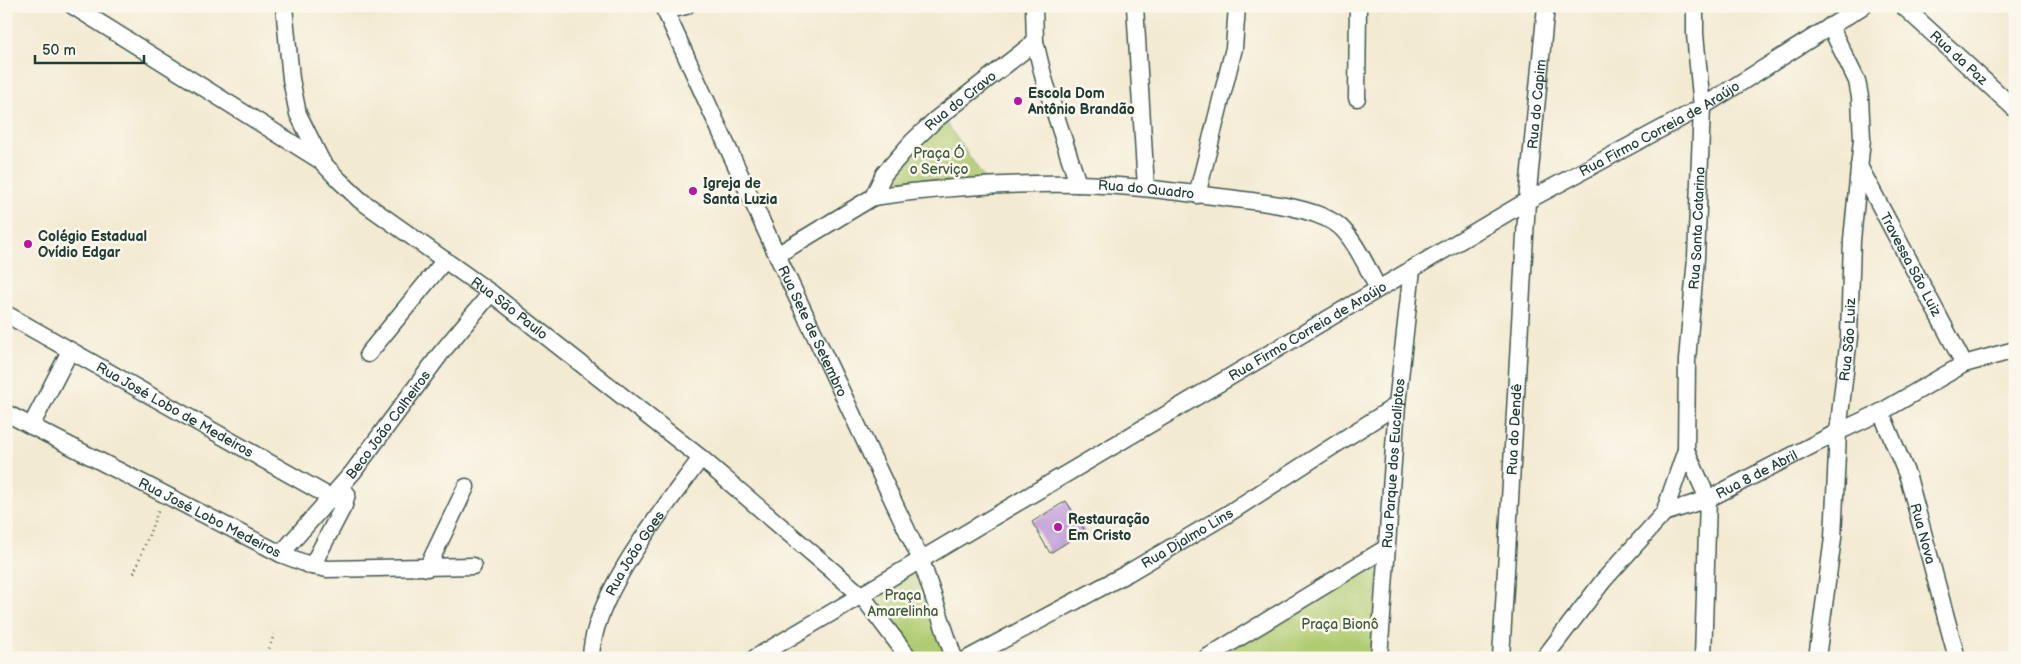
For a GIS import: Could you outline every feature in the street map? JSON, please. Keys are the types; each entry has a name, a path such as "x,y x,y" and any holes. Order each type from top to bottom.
{"street":[{"name":"Rua São Paulo","path":"73,6 321,160 360,200 491,293 701,458 862,596 909,658"},
{"path":"284,6 291,79 298,114 321,160"},
{"path":"664,8 686,6"},
{"path":"1034,6 1035,42 1044,79 1078,184"},
{"path":"1135,6 1146,188"},
{"path":"1197,194 1234,48 1237,6"},
{"path":"1357,98 1358,6"},
{"name":"Rua do Capim","path":"1527,201 1546,6"},
{"name":"Rua Santa Catarina","path":"1664,513 1686,450 1687,360 1696,258 1702,107 1695,34 1695,6"},
{"name":"Rua Firmo Correia de Araújo","path":"755,658 1527,201 1702,107 1863,6"},
{"name":"Rua da Paz","path":"1903,6 2015,109"},
{"name":"Rua Sete de Setembro","path":"664,8 777,255 921,560 954,658"},
{"name":"Rua São Luiz","path":"1817,658 1833,538 1838,432 1849,337 1852,240 1862,139 1860,97 1857,82 1830,26"},
{"name":"Rua do Cravo","path":"873,197 884,174 912,142 935,120 1035,42"},
{"name":"Travessa São Luiz","path":"1859,166 1964,364"},
{"name":"Rua do Quadro","path":"873,197 940,188 1078,184 1146,188 1275,204 1322,216 1337,224 1362,256 1378,289"},
{"path":"777,255 873,197"},
{"name":"Rua do Dendê","path":"1501,658 1527,201"},
{"path":"368,354 445,260"},
{"name":"Rua Parque dos Eucaliptos","path":"1379,658 1397,405 1412,269"},
{"name":"Beco João Calheiros","path":"281,554 338,501 353,472 441,353 491,293"},
{"name":"Rua José Lobo de Medeiros","path":"6,314 338,501"},
{"name":"Rua 8 de Abril","path":"1664,513 1708,499 1881,412 1964,364 2015,350"},
{"path":"31,426 70,351"},
{"name":"Rua Djalmo Lins","path":"969,658 994,650 1128,573 1226,515 1397,405"},
{"name":"Rua Nova","path":"1881,412 1908,476 1957,658"},
{"name":"Rua José Lobo Medeiros","path":"6,414 281,554 312,566 327,570 473,566"},
{"name":"Rua Santa Catarina","path":"1686,450 1708,499 1703,658"},
{"name":"Rua João Goes","path":"591,658 591,645 601,614 618,578 647,531 701,458"},
{"path":"427,568 466,488"},
{"path":"312,566 338,501"},
{"path":"1544,658 1603,581 1664,513"},
{"path":"1206,658 1386,548"}],"path":[{"path":"134,573 165,494"},
{"path":"266,658 274,634"}],"green space":[{"name":"Praça Ó o Serviço","path":"944,120 987,182 880,193 883,179"},
{"name":"Praça Bionô","path":"1379,561 1371,658 1216,658"},
{"name":"Praça Amarelinha","path":"916,568 946,658 914,658 868,597"}],"building":[{"name":"Restauração Em Cristo","path":"1066,501 1085,531 1050,553 1032,522"}],"place":[{"name":"Escola Dom Antônio Brandão","path":"1018,101"},
{"name":"Igreja de Santa Luzia","path":"693,191"},
{"name":"Colégio Estadual Ovídio Edgar","path":"28,244"},
{"name":"Restauração Em Cristo","path":"1058,527"}]}
